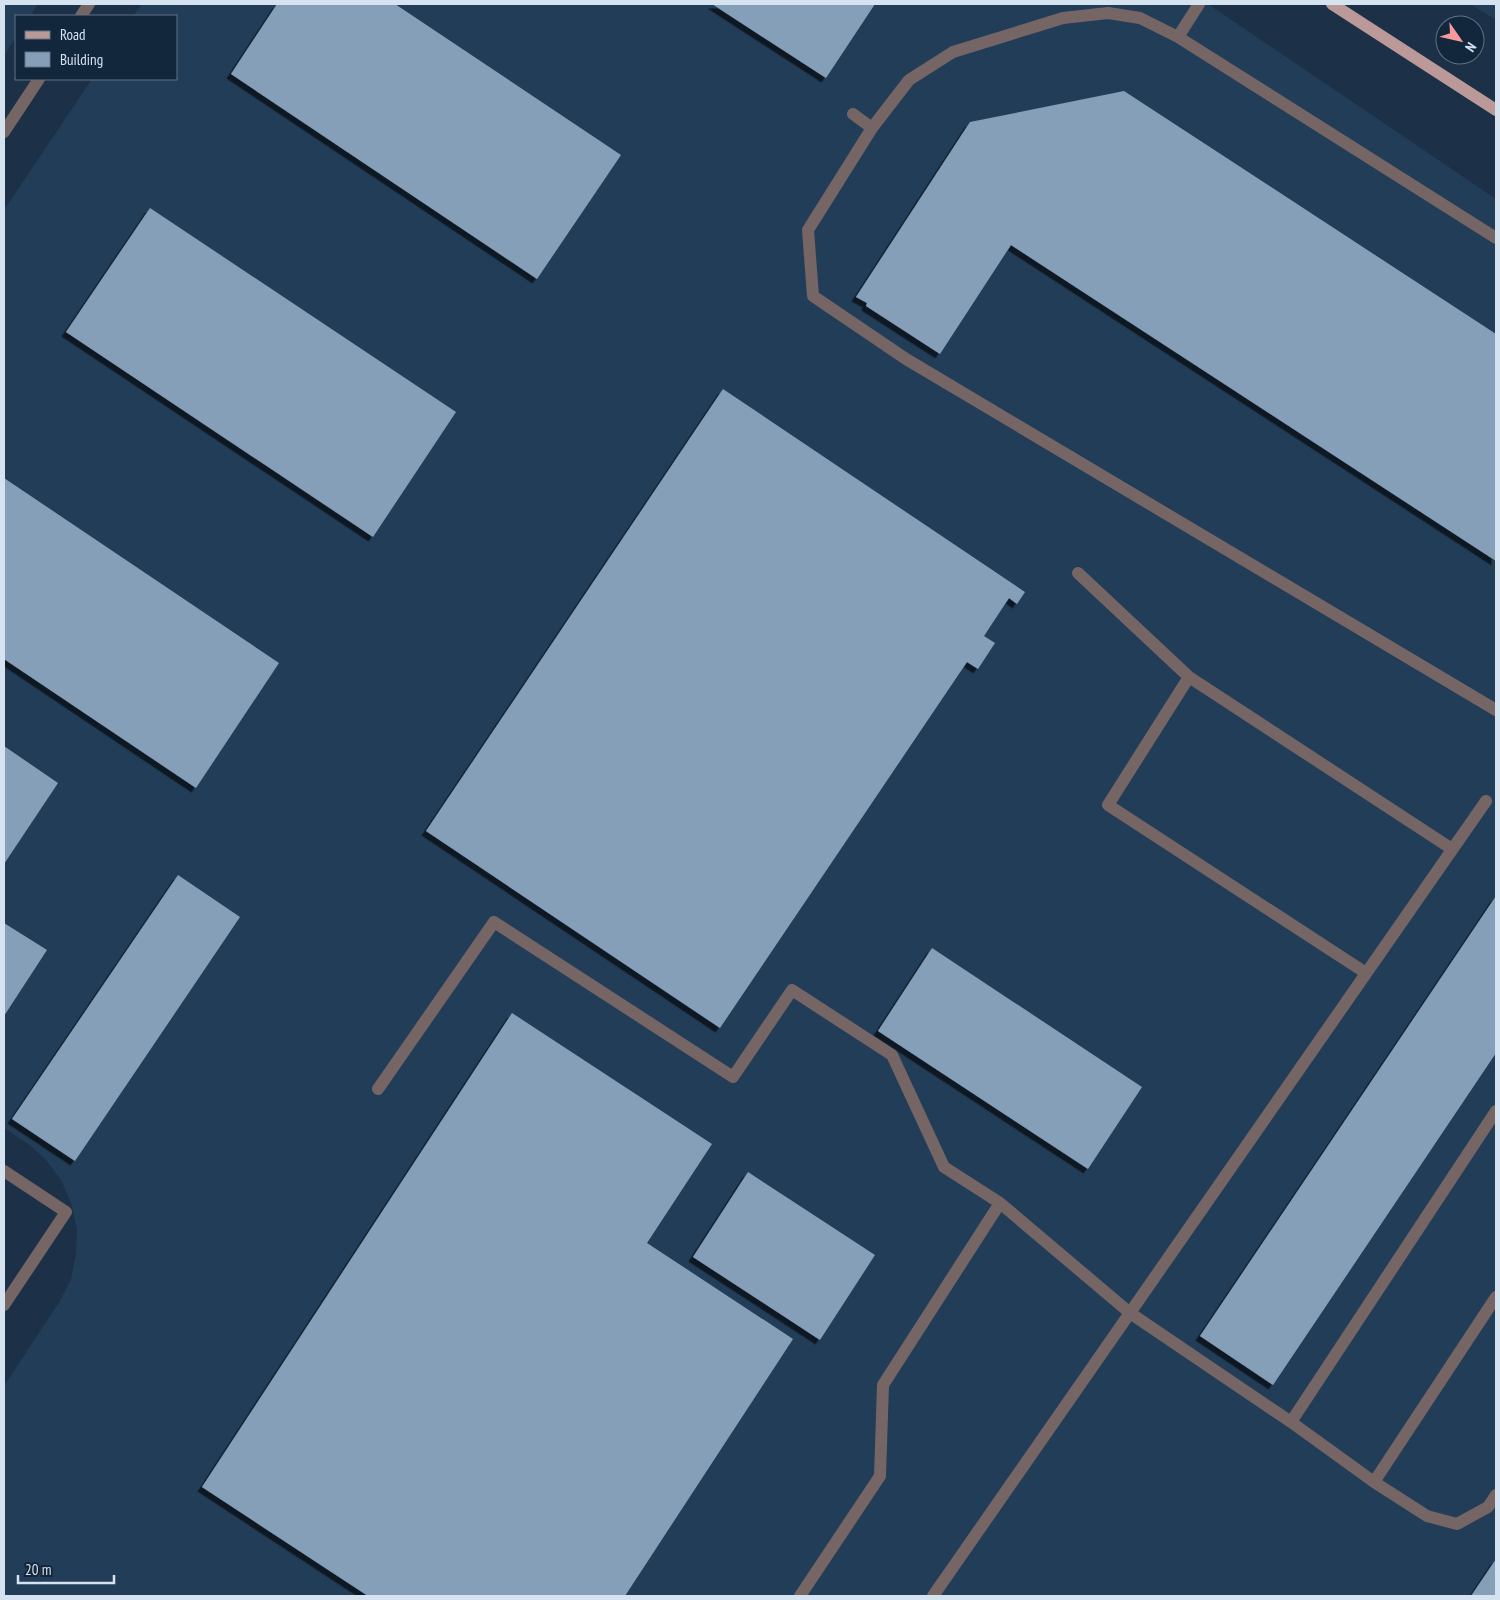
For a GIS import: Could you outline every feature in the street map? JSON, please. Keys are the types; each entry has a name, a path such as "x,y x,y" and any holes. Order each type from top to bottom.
{"main road":[{"path":"1334,4 1496,110"}],"street":[{"path":"82,15 89,4"},
{"path":"1178,37 1199,4"},
{"path":"1496,238 1178,37 1140,18 1108,13 1063,18 954,52 909,80 872,128 808,230 813,296 906,359 1496,710"},
{"path":"4,132 38,80"},
{"path":"853,114 872,128"},
{"path":"1078,573 1190,677 1452,849"},
{"path":"1190,677 1108,805 1366,973"},
{"path":"933,1596 1486,801"},
{"path":"378,1089 494,922 734,1077 792,990 892,1055 944,1167 1000,1203 1130,1313 1291,1422 1374,1482 1427,1516 1457,1524 1488,1507 1496,1495"},
{"path":"1291,1422 1496,1110"},
{"path":"4,1171 66,1212 4,1305"},
{"path":"800,1596 880,1476 883,1385 1000,1203"},
{"path":"1374,1482 1496,1297"}],"shaded area":[{"path":"4,4 38,4 31,15 15,15 15,39 4,56"},
{"path":"142,4 1208,4 1496,199 1496,1596 4,1596 4,1386 60,1301 71,1279 76,1254 77,1229 71,1203 61,1180 46,1160 31,1146 4,1128 4,210 91,80 178,80 178,15 134,15"},
{"path":"1470,4 1496,4 1496,20"}],"building":[{"path":"277,4 395,4 621,155 537,279 231,74"},
{"path":"712,4 875,4 826,78"},
{"path":"1124,91 1496,334 1496,561 1011,245 940,354 866,306 867,303 856,297 970,122"},
{"path":"150,208 456,412 373,537 66,332"},
{"path":"723,389 1025,592 1017,604 1009,598 984,636 995,643 978,669 967,662 720,1028 426,831"},
{"path":"4,478 279,663 196,788 4,659"},
{"path":"4,746 58,783 4,864"},
{"path":"178,875 240,917 75,1161 12,1119"},
{"path":"1496,896 1496,1053 1273,1385 1200,1336"},
{"path":"4,923 47,950 4,1016"},
{"path":"932,948 1142,1087 1088,1169 878,1031"},
{"path":"512,1013 712,1144 647,1243 793,1339 625,1596 368,1596 202,1487"},
{"path":"748,1172 875,1255 820,1340 693,1257"},
{"path":"1496,1559 1496,1596 1471,1596"}]}
